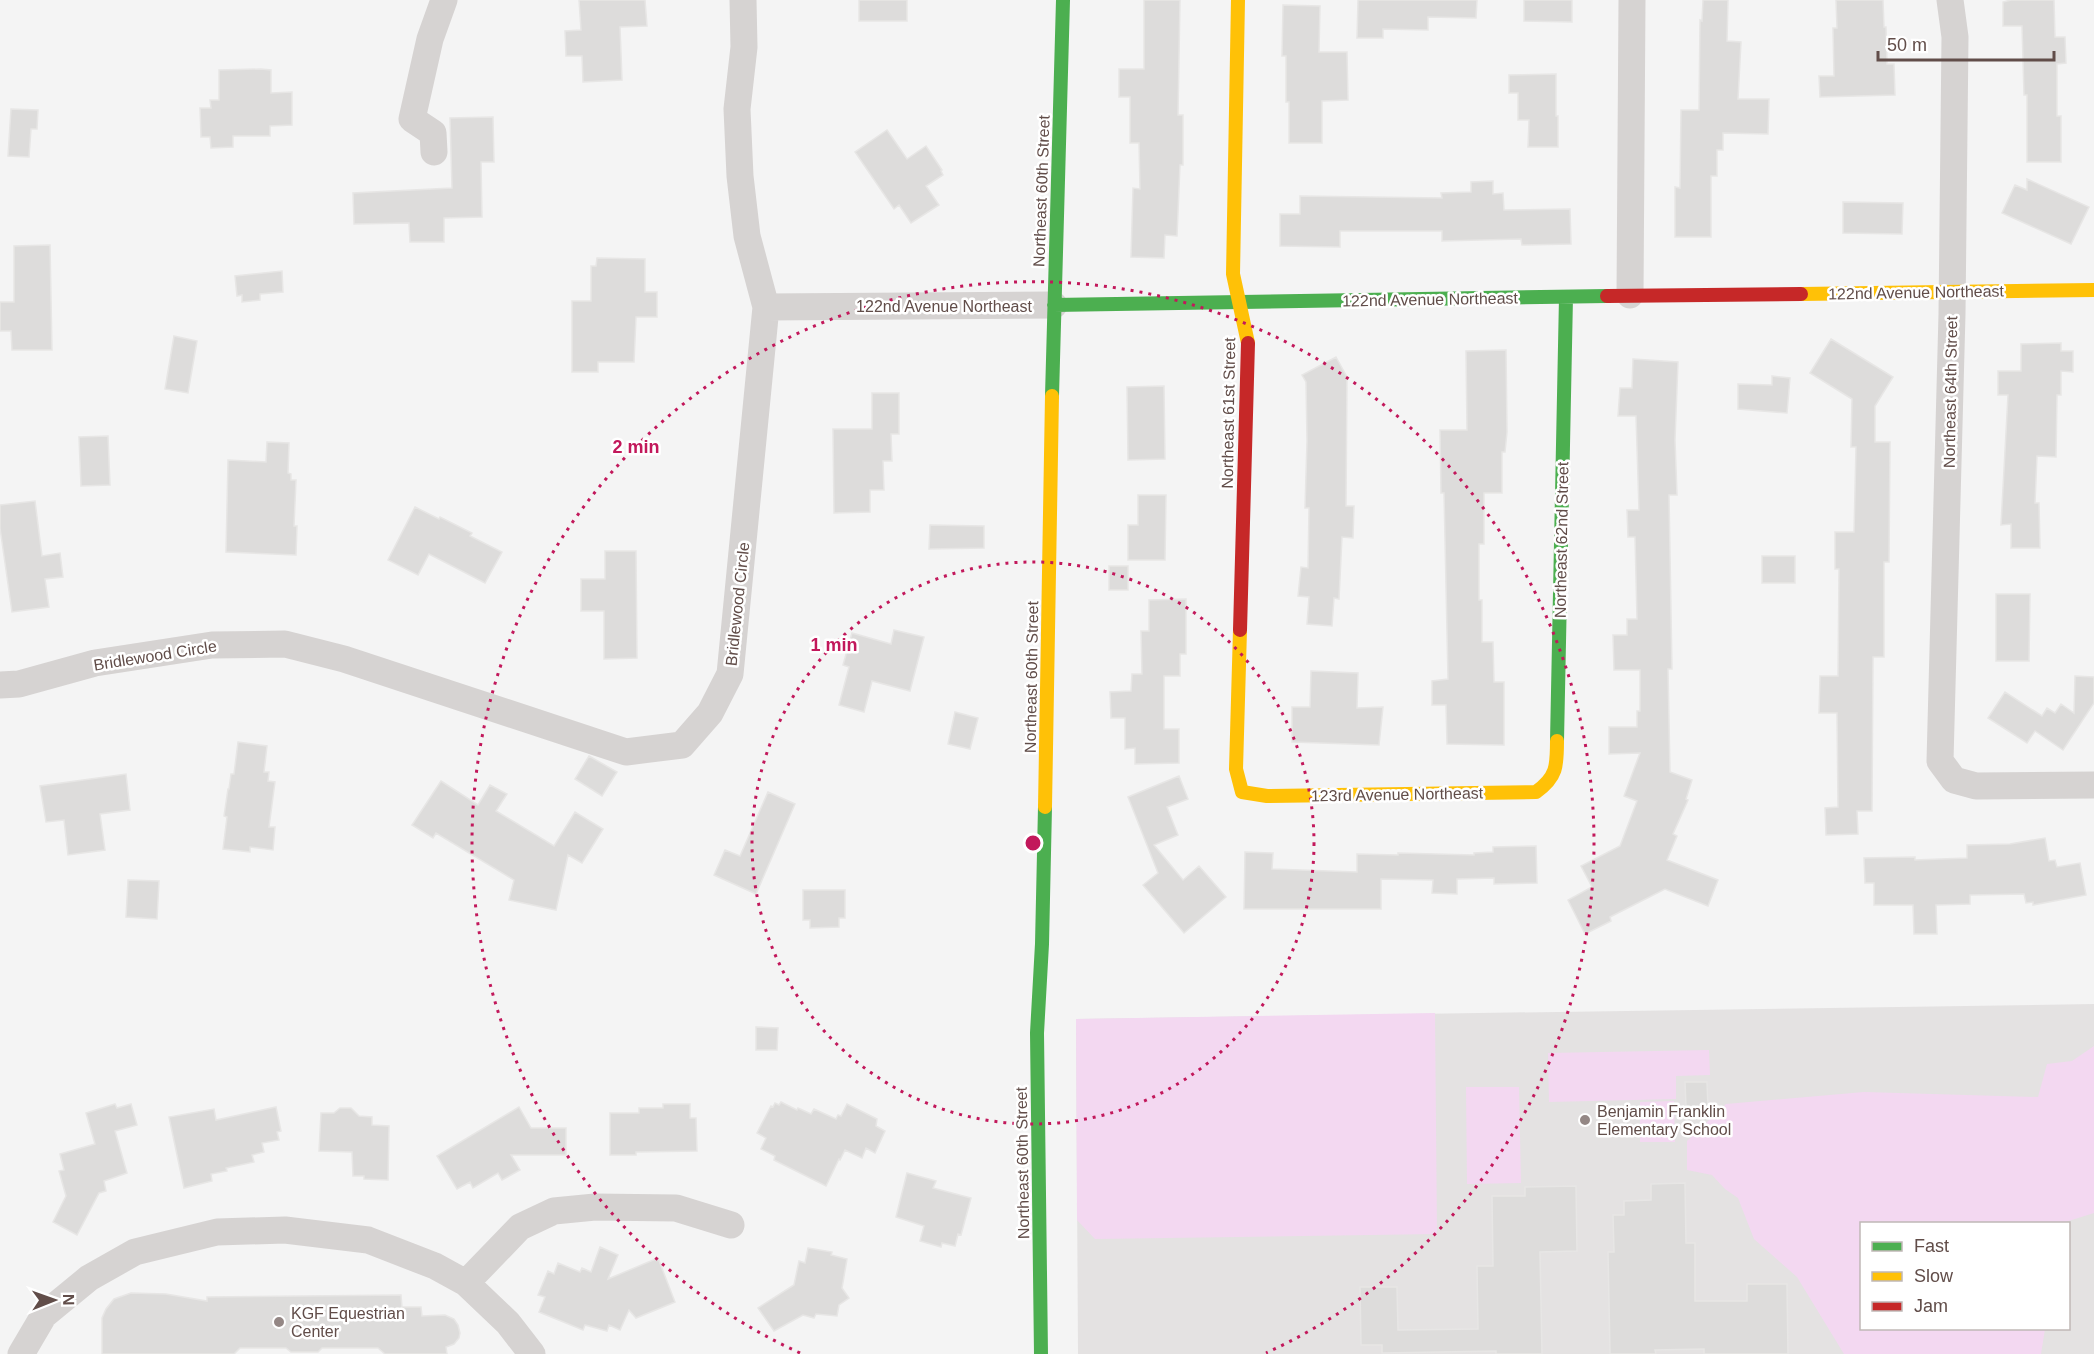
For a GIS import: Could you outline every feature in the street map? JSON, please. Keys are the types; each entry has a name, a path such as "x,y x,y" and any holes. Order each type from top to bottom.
{"street":[{"path":"434,152 433,133 412,119 430,39 444,0"},
{"name":"Bridlewood Circle","path":"0,685 19,684 95,663 212,645 285,644 344,659 626,752 682,746 710,713 730,674 766,307 747,236 740,176 737,109 744,47 744,0"},
{"name":"Northeast 60th Street","path":"1041,1354 1037,1007 1042,944 1054,305 1063,0"},
{"name":"Northeast 61st Street","path":"1238,0 1233,274 1248,340 1236,769 1242,792"},
{"path":"1630,296 1632,0"},
{"name":"Northeast 64th Street","path":"1950,0 1955,37 1952,291 1940,761 1954,780 1976,786 2094,785"},
{"name":"122nd Avenue Northeast","path":"766,307 2094,290"},
{"name":"Northeast 62nd Street","path":"1550,782 1557,765 1566,297"},
{"name":"123rd Avenue Northeast","path":"1242,792 1268,796 1536,792 1550,782"},
{"path":"466,1283 520,1227 554,1211 595,1207 676,1208 730,1226"},
{"path":"21,1354 44,1316 89,1278 135,1252 217,1232 285,1230 368,1240 435,1266 466,1283 508,1323 532,1354"}],"shaded area":[{"name":"Benjamin Franklin Elementary School","path":"2094,1004 2094,1354 1078,1354 1076,1019"},
{"path":"1435,1013 1437,1234 1095,1239 1077,1220 1076,1019"},
{"path":"2094,1046 2094,1213 2065,1222 1860,1222 1860,1330 2045,1330 2041,1354 1844,1354 1797,1277 1754,1239 1738,1198 1725,1189 1712,1175 1687,1170 1687,1141 1726,1104 1864,1092 2038,1097 2047,1064 2072,1061"},
{"path":"1709,1050 1710,1075 1676,1076 1676,1099 1549,1102 1548,1053"},
{"path":"1466,1087 1519,1087 1521,1183 1467,1184"},
{"path":"1674,1101 1675,1142 1640,1142 1640,1102"}],"building":[{"path":"579,0 645,0 647,26 620,27 622,80 583,82 582,56 566,56 565,31 581,30"},
{"path":"859,0 907,0 907,21 859,21"},
{"path":"1144,0 1180,0 1178,115 1183,115 1183,165 1180,165 1177,236 1165,235 1164,258 1131,257 1133,188 1140,189 1139,143 1130,143 1130,97 1119,97 1119,69 1144,69"},
{"path":"1358,0 1477,0 1476,18 1428,17 1428,30 1383,29 1383,38 1357,38"},
{"path":"1524,0 1572,0 1572,22 1524,21"},
{"path":"1703,0 1728,0 1727,41 1741,42 1738,99 1769,99 1768,134 1723,133 1723,150 1717,150 1717,176 1711,176 1711,237 1675,237 1675,187 1680,188 1681,110 1699,110 1700,20 1702,21"},
{"path":"1836,0 1883,0 1887,64 1894,64 1895,95 1820,97 1819,76 1834,76 1833,28 1837,28"},
{"path":"2054,0 2055,37 2065,37 2066,63 2057,64 2057,116 2061,116 2061,162 2027,162 2027,95 2024,95 2022,26 2003,26 2003,2"},
{"path":"1283,5 1320,6 1319,52 1347,52 1348,100 1322,101 1322,143 1289,143 1286,56 1282,56"},
{"path":"219,70 271,70 271,93 292,92 292,125 270,126 270,136 233,136 233,147 211,148 210,137 201,137 200,108 211,108 210,100 219,100"},
{"path":"1556,74 1558,147 1528,147 1529,120 1518,120 1518,93 1509,93 1509,75"},
{"path":"11,109 38,110 37,129 31,129 29,157 8,156"},
{"path":"493,117 494,162 481,162 482,217 444,218 444,242 410,242 409,223 354,224 353,193 452,188 450,118"},
{"path":"887,130 907,159 926,146 942,170 943,175 926,186 939,205 911,223 899,205 894,209 855,152"},
{"path":"2027,179 2089,207 2071,244 2002,213 2015,185 2027,190"},
{"path":"1493,181 1493,194 1503,193 1504,210 1570,209 1571,244 1522,245 1521,239 1442,241 1442,231 1340,231 1340,247 1280,246 1280,214 1300,214 1300,196 1442,198 1441,193 1471,192 1471,182"},
{"path":"1843,202 1903,203 1902,234 1843,233"},
{"path":"50,245 52,350 12,350 11,331 0,331 0,302 14,302 14,246"},
{"path":"597,258 645,259 645,292 657,292 657,317 636,317 634,362 598,362 598,372 572,372 572,301 591,301 591,266 596,266"},
{"path":"282,271 283,292 260,294 260,300 242,302 242,295 237,296 235,276"},
{"path":"174,336 197,341 188,393 165,389"},
{"path":"1831,339 1893,377 1875,406 1875,442 1890,442 1889,562 1884,562 1884,657 1873,657 1872,811 1857,811 1858,834 1826,835 1825,808 1838,807 1837,713 1819,713 1820,676 1838,676 1839,569 1835,569 1835,532 1854,532 1856,447 1851,447 1852,399 1810,373"},
{"path":"2061,343 2061,351 2073,351 2073,372 2061,371 2061,395 2057,395 2056,457 2037,456 2035,503 2039,503 2040,548 2011,548 2011,524 2001,525 2008,395 1998,395 1998,371 2021,371 2021,344"},
{"path":"1506,350 1507,432 1505,452 1502,452 1502,493 1484,493 1484,544 1479,544 1482,642 1493,642 1494,682 1504,682 1504,745 1447,744 1446,705 1432,705 1432,681 1448,679 1444,493 1441,493 1440,430 1467,430 1466,351"},
{"path":"1336,357 1347,377 1346,506 1354,506 1353,538 1342,537 1339,599 1334,598 1332,626 1307,624 1309,597 1298,596 1301,567 1308,568 1309,508 1305,508 1306,382 1302,375"},
{"path":"1633,359 1678,362 1675,440 1677,495 1669,495 1672,669 1668,669 1670,772 1692,780 1686,799 1688,800 1673,834 1677,836 1667,860 1718,880 1708,906 1665,889 1610,917 1611,921 1585,934 1568,900 1592,887 1581,866 1620,846 1637,801 1624,796 1640,753 1609,754 1609,727 1637,727 1637,711 1640,711 1640,670 1614,670 1613,635 1627,635 1627,619 1637,619 1635,537 1628,537 1627,510 1639,510 1636,416 1618,416 1620,388 1632,388"},
{"path":"1772,376 1790,378 1787,413 1738,409 1738,384 1772,385"},
{"path":"1164,386 1165,459 1128,460 1127,387"},
{"path":"872,393 899,393 899,434 891,434 892,461 883,461 884,490 870,490 870,512 834,513 833,429 872,429"},
{"path":"108,436 110,485 81,486 79,437"},
{"path":"267,442 289,443 288,473 291,474 291,480 296,480 294,526 297,526 296,555 226,552 228,460 266,462"},
{"path":"1138,495 1166,495 1165,560 1128,560 1128,525 1138,525"},
{"path":"35,501 42,556 60,553 63,577 45,579 49,607 12,612 0,528 0,505"},
{"path":"415,507 472,533 470,536 502,552 485,583 429,554 418,575 388,560"},
{"path":"930,525 984,526 984,548 929,549"},
{"path":"605,551 636,551 637,658 604,659 604,611 581,611 581,579 605,579"},
{"path":"1762,556 1795,556 1795,583 1762,583"},
{"path":"1109,566 1128,566 1128,590 1109,590"},
{"path":"1996,594 2030,594 2029,661 1996,661"},
{"path":"1186,599 1186,654 1180,654 1180,676 1164,676 1164,729 1179,729 1179,763 1135,764 1135,748 1125,749 1125,718 1111,718 1110,692 1131,691 1132,674 1142,674 1141,631 1149,631 1149,600"},
{"path":"894,630 924,637 910,691 872,681 864,712 839,705 849,667 843,665 852,633 891,644"},
{"path":"1311,671 1358,673 1357,708 1383,707 1379,745 1292,742 1292,707 1310,707"},
{"path":"2075,676 2094,677 2094,703 2063,750 2035,731 2027,743 1988,718 2005,692 2042,716 2047,708 2055,713 2061,704 2074,713"},
{"path":"955,712 978,718 970,749 948,744"},
{"path":"238,742 267,746 264,772 269,772 268,781 275,782 269,827 275,827 273,850 250,847 250,852 223,849 227,817 224,816 231,774 234,774"},
{"path":"589,756 617,772 602,796 575,779"},
{"path":"126,774 130,810 100,814 105,850 68,855 64,820 46,822 40,786"},
{"path":"1179,776 1188,799 1167,807 1178,835 1154,845 1183,880 1199,866 1226,897 1184,933 1143,885 1158,873 1128,797"},
{"path":"441,781 478,805 490,785 507,794 496,811 554,846 575,812 603,829 582,863 568,855 556,910 509,900 514,880 436,833 433,838 412,825"},
{"path":"768,792 795,804 756,894 714,875 725,850 740,856"},
{"path":"2045,838 2049,861 2055,860 2057,867 2080,863 2086,895 2033,905 2033,902 2026,903 2024,894 1970,895 1970,904 1936,905 1937,934 1914,934 1913,905 1874,905 1874,883 1865,883 1864,858 1915,857 1915,860 1967,858 1967,845 2010,844"},
{"path":"1536,846 1537,883 1494,884 1494,878 1457,879 1457,894 1432,893 1433,880 1381,879 1381,909 1244,909 1245,852 1273,853 1272,869 1357,872 1357,854 1474,855 1474,853 1493,852 1493,847"},
{"path":"128,880 159,881 157,919 126,917"},
{"path":"803,890 845,890 845,918 839,918 839,927 810,928 810,920 803,920"},
{"path":"756,1027 778,1028 777,1050 756,1050"},
{"path":"1685,1082 1707,1082 1708,1107 1686,1108"},
{"path":"781,1102 811,1114 814,1109 836,1119 838,1115 841,1116 847,1104 877,1119 876,1126 885,1131 875,1153 866,1148 862,1158 845,1150 826,1186 774,1160 775,1156 761,1149 766,1138 757,1133 771,1106 773,1107 775,1103 779,1105"},
{"path":"115,1104 117,1108 131,1104 137,1125 115,1131 127,1173 104,1181 106,1191 99,1193 77,1235 53,1222 66,1196 59,1171 64,1170 60,1154 95,1144 86,1113"},
{"path":"663,1104 690,1104 690,1118 696,1118 697,1151 636,1152 636,1155 610,1155 610,1113 639,1113 639,1108 663,1108"},
{"path":"276,1107 281,1131 277,1132 279,1140 262,1143 264,1152 252,1155 254,1162 226,1168 227,1171 211,1174 212,1181 184,1188 169,1117 214,1109 216,1120"},
{"path":"519,1107 531,1128 566,1128 566,1155 511,1155 520,1170 502,1180 498,1173 473,1188 470,1182 457,1189 437,1156"},
{"path":"340,1108 351,1108 359,1116 372,1117 372,1125 389,1126 388,1180 353,1176 352,1152 319,1151 321,1113 334,1113"},
{"path":"907,1173 936,1181 933,1188 971,1198 961,1235 958,1234 955,1246 942,1243 941,1247 920,1241 924,1226 896,1217"},
{"path":"1685,1183 1686,1243 1695,1243 1695,1301 1747,1301 1747,1284 1787,1284 1788,1354 1704,1354 1704,1349 1655,1350 1656,1354 1610,1354 1608,1252 1614,1252 1613,1215 1624,1215 1624,1201 1651,1200 1651,1184"},
{"path":"1576,1186 1577,1251 1540,1252 1542,1354 1496,1354 1496,1351 1382,1353 1382,1345 1361,1345 1360,1287 1397,1287 1398,1330 1478,1329 1477,1266 1493,1266 1492,1196 1525,1196 1525,1187"},
{"path":"600,1247 618,1255 608,1279 658,1258 675,1302 636,1318 629,1310 620,1330 609,1325 607,1331 585,1325 583,1330 539,1312 545,1297 538,1295 548,1271 554,1274 558,1263 580,1272 582,1268 591,1272"},
{"path":"808,1248 832,1252 831,1255 847,1259 842,1288 849,1298 839,1305 837,1316 816,1314 814,1318 803,1315 774,1331 758,1308 794,1285 799,1261 805,1263"},
{"name":"KGF Equestrian Center","path":"131,1293 166,1294 207,1301 207,1297 401,1295 402,1307 421,1307 422,1316 445,1315 454,1319 460,1333 454,1344 446,1347 447,1354 385,1354 378,1348 322,1348 318,1352 291,1352 286,1348 240,1348 234,1354 102,1354 102,1318 106,1309 114,1299"}],"traffic: fast":[{"path":"1052,396 1063,0"},
{"path":"1054,305 1607,296"},
{"path":"1557,741 1566,297"},
{"path":"1041,1354 1037,1033 1042,944 1045,807"}],"traffic: slow":[{"path":"1238,0 1233,274 1248,343"},
{"path":"1801,294 2094,290"},
{"path":"1045,807 1052,396"},
{"path":"1240,630 1236,769 1242,792 1267,796 1536,792 1552,776 1557,757 1557,741"}],"traffic: jam":[{"path":"1607,296 1801,294"},
{"path":"1240,630 1248,343"}],"place":[{"name":"Benjamin Franklin Elementary School","path":"1585,1120"},
{"name":"KGF Equestrian Center","path":"279,1322"}]}
